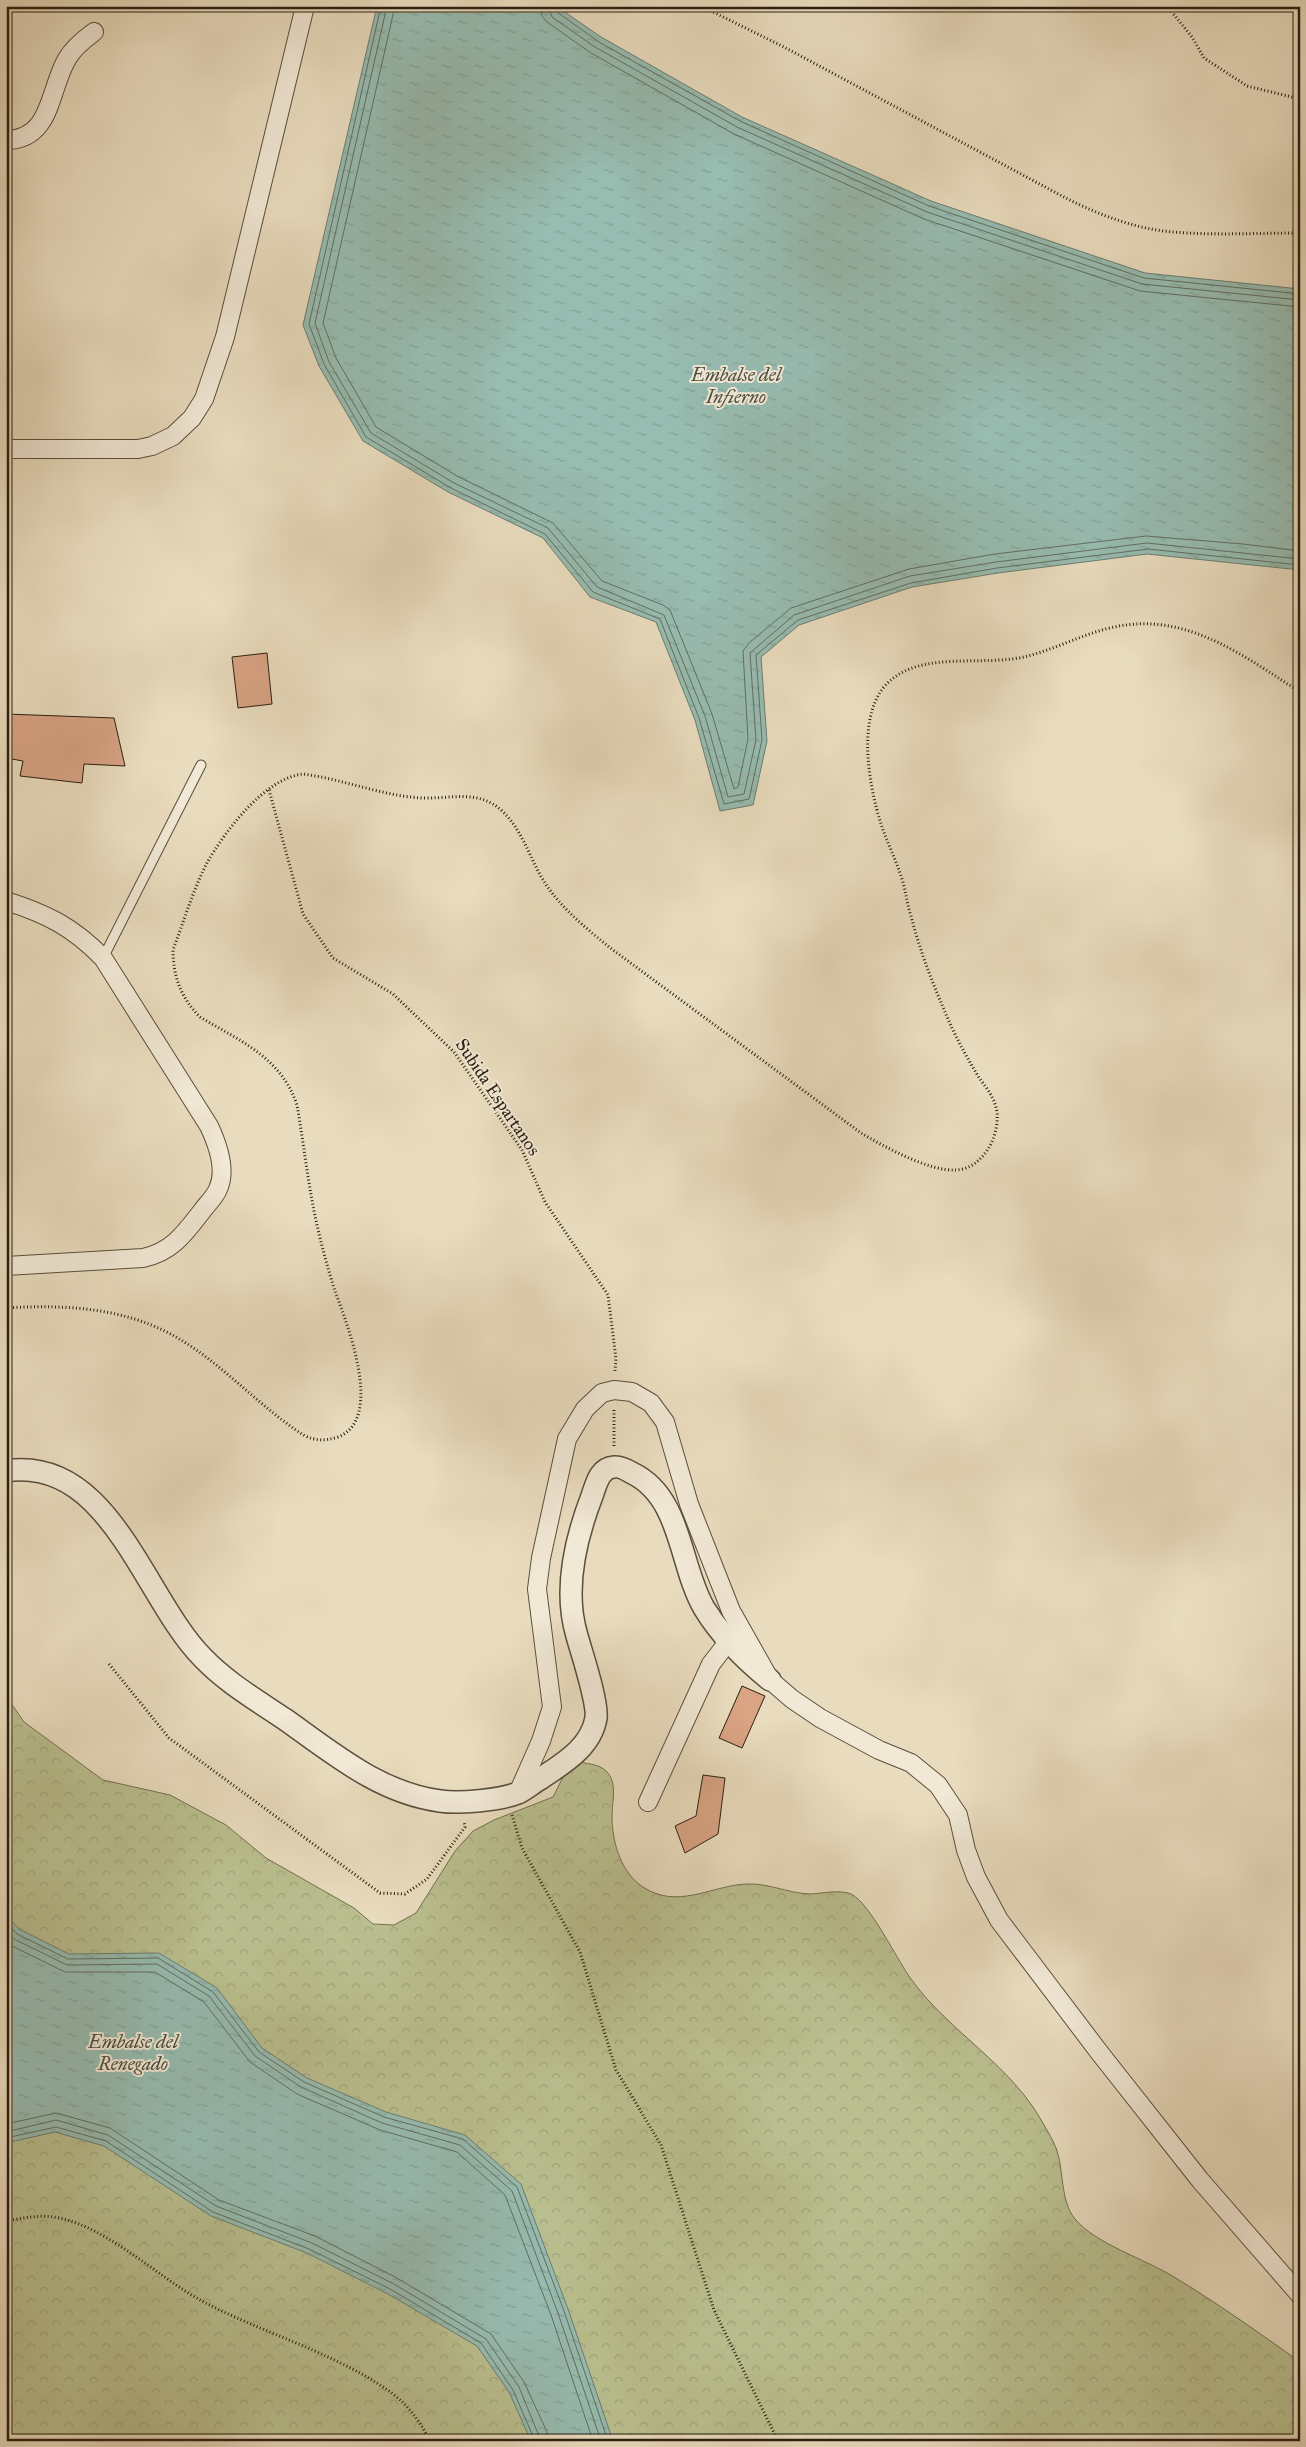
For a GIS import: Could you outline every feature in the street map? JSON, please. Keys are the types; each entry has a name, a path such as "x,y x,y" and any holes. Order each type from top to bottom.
{"street":[{"path":"6,449 138,449 152,446 173,436 199,409 225,337 305,6"},
{"path":"6,140 25,137 41,124 46,116 67,58 83,40 94,32"},
{"path":"6,901 62,923 89,944 103,958 208,1126 219,1152 220,1166 219,1189 180,1240 163,1252 153,1256 6,1266"},
{"path":"518,1793 541,1741 552,1707 537,1589 541,1558 562,1456 567,1439 585,1409 602,1393 614,1390 632,1392 641,1396 651,1403 665,1422 689,1504 731,1611 770,1680"},
{"path":"6,1471 26,1470 55,1476 76,1487 95,1502 119,1535 188,1642 217,1672 234,1685 372,1780 418,1797 460,1803 518,1793 572,1757 588,1738 596,1716 572,1614 570,1585 585,1513 602,1472 614,1466 620,1467 645,1480 662,1500 702,1605 728,1642 748,1662 792,1699 820,1718 872,1746 911,1763 938,1785 958,1815 966,1850 976,1877 999,1920 1099,2052 1200,2180 1300,2295"},
{"path":"648,1802 711,1664 728,1642"}],"lane":[{"path":"103,958 201,766"}],"path":[{"path":"702,6 782,46 1099,214 1120,221 1162,230 1241,234 1300,233"},
{"path":"1167,6 1192,37 1204,58 1247,86 1300,99"},
{"path":"6,1308 63,1307 103,1310 141,1321 189,1345 305,1436 326,1441 345,1434 354,1425 360,1404 358,1365 347,1320 335,1290 317,1223 298,1105 284,1076 261,1054 200,1017 193,1010 180,990 173,963 173,950 206,865 232,827 269,790 286,778 303,774 409,797 466,796 491,803 509,818 544,883 585,927 609,947 861,1133 904,1156 955,1170 975,1165 991,1144 997,1124 995,1103 961,1044 936,990 921,951 902,880 876,808 871,781 868,742 872,708 882,690 891,679 916,666 930,663 1000,662 1045,651 1080,636 1126,625 1147,624 1187,630 1223,644 1300,692"},
{"name":"Subida Espartanos","path":"269,790 303,914 333,958 393,994 454,1052 522,1150 545,1202 608,1295 616,1358 614,1466"},
{"path":"109,1664 169,1738 380,1893 405,1894 427,1879 465,1827 460,1803"},
{"path":"518,1793 512,1816 522,1848 580,1952 616,2070 661,2145 714,2310 778,2441"},
{"path":"6,2221 34,2216 59,2218 94,2231 202,2301 364,2375 393,2394 417,2416 430,2441"}],"green space":[{"path":"6,1696 24,1722 103,1780 170,1795 226,1825 266,1858 354,1908 373,1924 394,1925 416,1913 455,1851 473,1831 494,1820 553,1797 567,1769 576,1762 600,1767 610,1775 613,1786 612,1827 620,1859 632,1878 650,1891 674,1897 699,1894 735,1885 755,1884 809,1894 835,1892 851,1894 858,1899 875,1920 911,1979 927,1998 1015,2084 1031,2104 1056,2148 1067,2203 1075,2219 1095,2236 1190,2287 1300,2362 1300,2441 6,2441"}],"water":[{"name":"Embalse del Infierno","path":"377,6 556,6 601,37 742,117 931,201 1145,273 1300,289 1300,570 1147,554 998,573 912,587 799,625 761,657 767,741 753,805 720,811 695,720 656,622 590,597 543,538 448,492 363,441 319,366 303,325"},
{"name":"Embalse del Renegado","path":"6,1915 19,1929 69,1954 159,1953 217,1988 262,2048 307,2078 386,2112 465,2135 521,2184 568,2309 613,2441 531,2441 509,2392 477,2346 388,2294 307,2253 211,2216 104,2146 55,2132 6,2143"}],"building":[{"path":"267,653 272,704 238,708 232,657"},
{"path":"6,714 114,718 125,766 84,764 82,783 20,776 23,761 6,758"},
{"path":"742,1686 765,1696 742,1748 719,1738"},
{"path":"703,1775 725,1778 718,1834 685,1853 675,1826 696,1816"}]}
